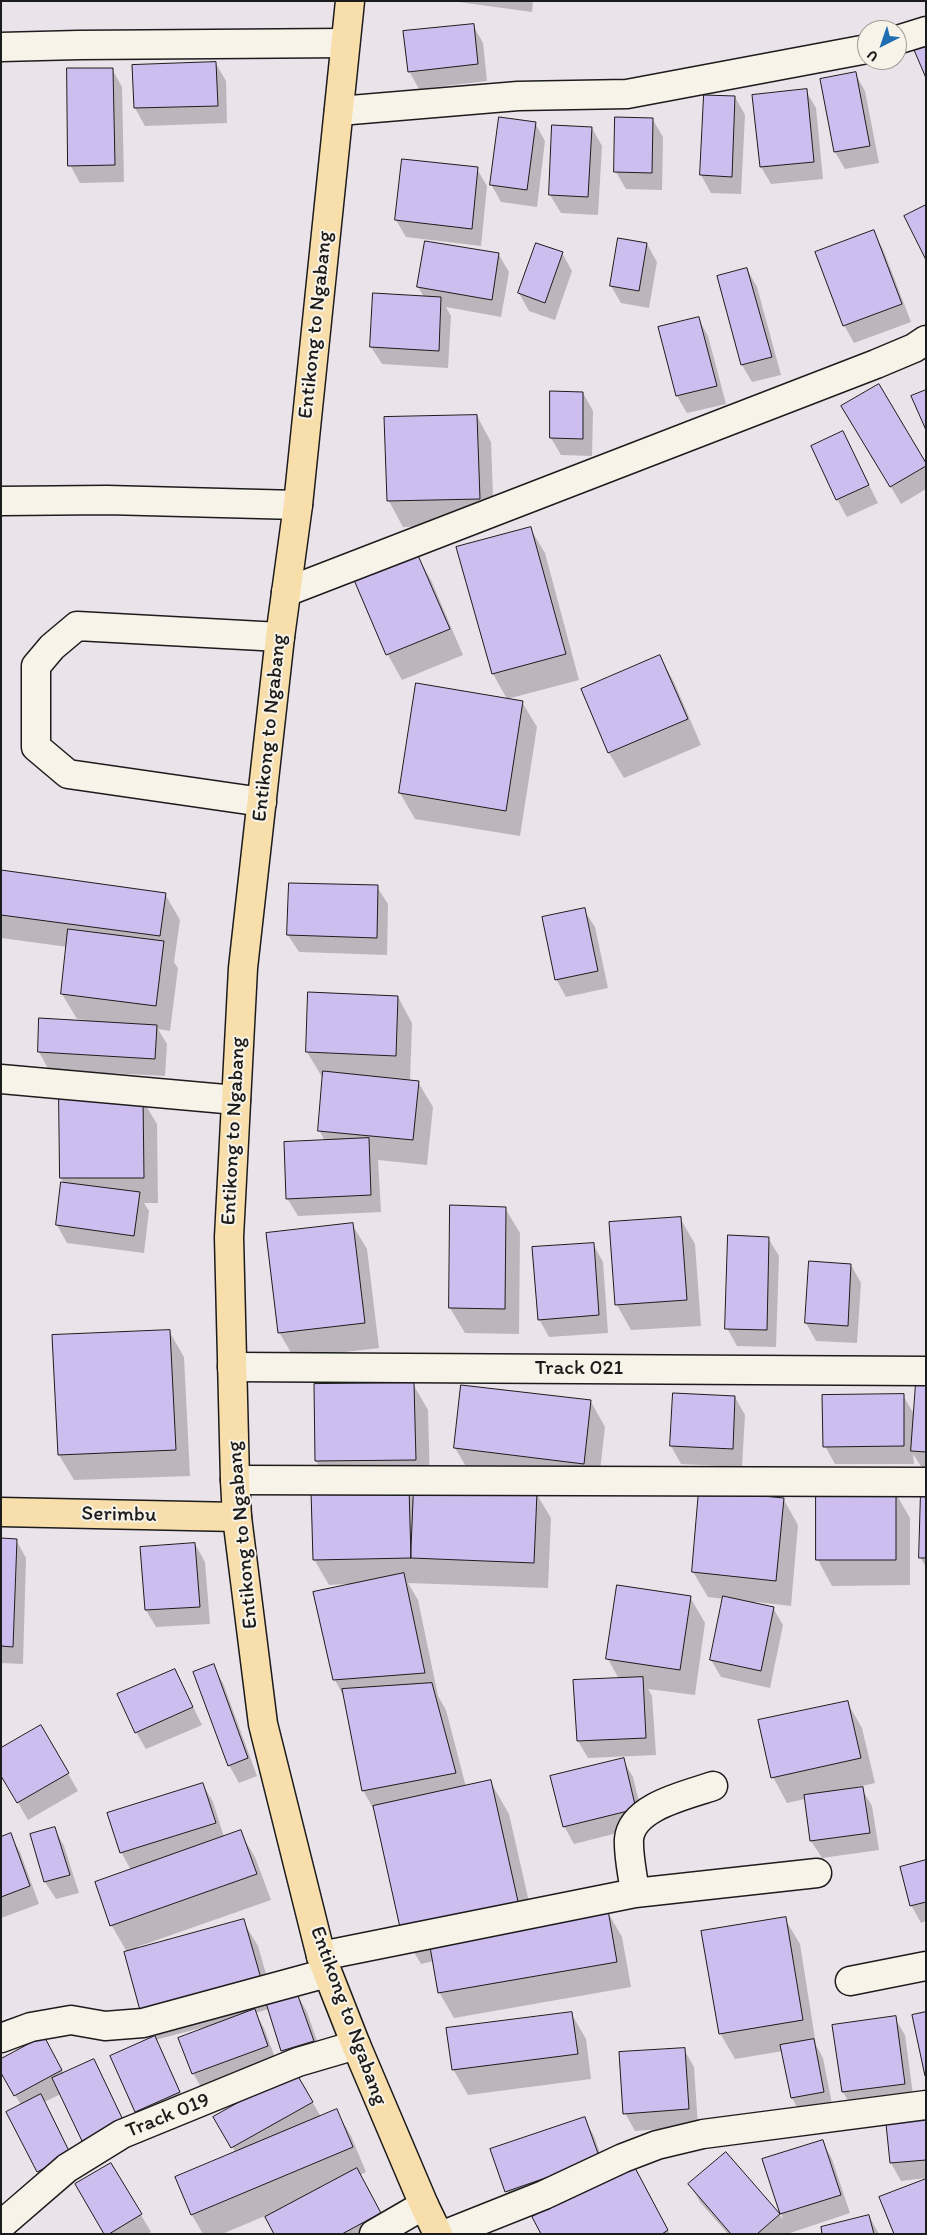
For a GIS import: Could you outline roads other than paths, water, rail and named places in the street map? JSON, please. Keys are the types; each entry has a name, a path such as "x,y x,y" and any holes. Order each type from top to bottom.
{"main road":[{"name":"Entikong to Ngabang","path":"350,1 298,505 280,637 243,968 228,1237 235,1480 237,1518 263,1724 324,1964 356,2046 438,2234"},
{"name":"Serimbu","path":"1,1512 237,1518"}],"street":[{"path":"907,37 926,31"},
{"path":"1,47 345,44"},
{"path":"339,111 518,96 626,94 857,51"},
{"path":"286,592 876,364 914,348 926,340"},
{"path":"1,501 107,500 298,505"},
{"path":"262,802 68,774 36,747 36,666 52,647 77,626 280,637"},
{"path":"1,1079 236,1100"},
{"name":"Track 021","path":"232,1367 926,1371"},
{"path":"235,1480 926,1482"},
{"path":"635,1892 629,1838 634,1825 648,1810 713,1786"},
{"path":"1,2038 31,2026 71,2020 105,2026 143,2023 324,1964 635,1892 817,1873"},
{"path":"850,1981 926,1966"},
{"name":"Track 019","path":"1,2225 67,2168 122,2134 298,2062 356,2046"},
{"path":"446,2234 544,2195 623,2158 657,2145 703,2134 926,2104"},
{"path":"374,2234 424,2205"}]}
